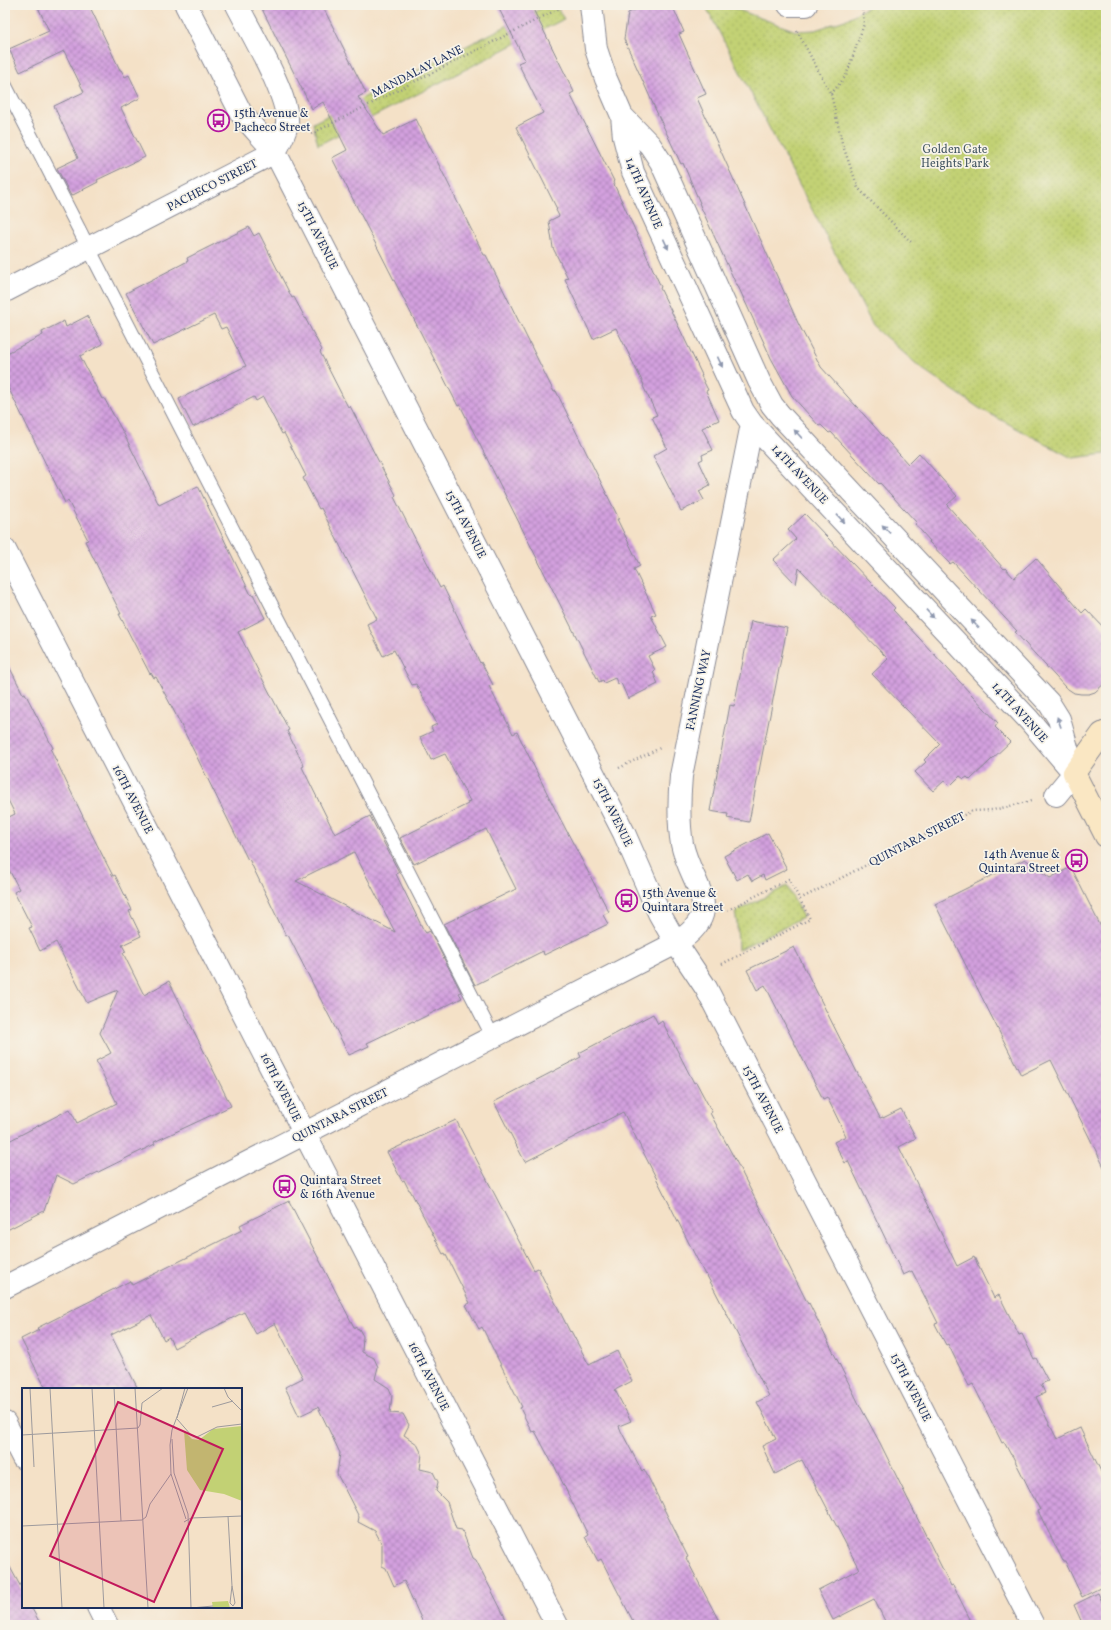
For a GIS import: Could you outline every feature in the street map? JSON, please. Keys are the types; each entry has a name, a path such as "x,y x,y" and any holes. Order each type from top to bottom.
{"street":[{"name":"15TH AVENUE","path":"186,5 241,113 276,152 624,833 659,912 676,943 698,976 1033,1625"},
{"path":"237,5 281,92 286,108 287,123 283,138 276,152"},
{"name":"14TH AVENUE","path":"591,5 596,49 606,79 622,116 624,137 633,172 736,396 752,424 1029,720 1074,773"},
{"path":"789,5 806,5"},
{"name":"14TH AVENUE","path":"622,116 650,145 661,162 759,381 772,405 785,421 1049,703 1059,719 1074,773 1106,836"},
{"name":"PACHECO STREET","path":"5,291 276,152"},
{"name":"FANNING WAY","path":"702,918 704,908 702,896 690,868 683,846 679,823 678,800 689,733 752,424"},
{"name":"16TH AVENUE","path":"5,550 557,1625"},
{"path":"1056,795 1102,734 1106,732"},
{"path":"676,943 687,936 702,918"},
{"name":"QUINTARA STREET","path":"5,1288 676,943"},
{"path":"5,1423 22,1456"},
{"path":"98,1608 107,1625"}],"lane":[{"path":"5,85 493,1037"}],"path":[{"name":"MANDALAY LANE","path":"311,134 566,5"},
{"path":"789,5 797,33 831,94 842,143 858,188 911,242"},
{"path":"831,94 846,76 864,24 862,5"},
{"path":"596,779 689,733"},
{"name":"QUINTARA STREET","path":"800,899 972,811 993,810 1056,795"},
{"path":"698,976 810,919 789,879 732,908 702,918"}],"green space":[{"path":"548,5 555,5 564,19 318,145 313,123"},
{"name":"Golden Gate Heights Park","path":"705,5 725,5 796,31 815,30 845,20 871,5 1106,5 1106,454 1072,458 979,408 921,368 873,326"},
{"path":"787,886 803,917 738,950 735,912"}],"building":[{"path":"37,5 89,5 120,70 125,77 129,75 140,98 121,108 145,157 97,180 98,182 71,196 57,168 78,158 54,106 84,92 64,51 20,72 9,49 49,31"},
{"path":"260,5 322,5 366,93 358,97 383,135 416,119 554,392 556,391 619,519 617,519 640,566 634,569 656,614 651,616 667,647 648,656 655,670 653,672 658,684 628,699 621,683 618,684 615,678 604,683 603,680 599,682 460,405 458,406 332,158 347,150 323,102 312,109"},
{"path":"497,5 531,5 574,92 570,94 614,181 613,182 661,287 660,288 702,375 701,376 708,390 706,391 719,420 702,428 713,450 702,455 703,459 699,461 710,485 699,491 704,500 681,511 653,456 667,448 652,417 657,415 643,386 644,385 616,328 593,339 565,279 568,278 553,248 549,221 559,216 556,210 557,209 516,127 543,113 518,63 525,60"},
{"path":"646,5 672,5 684,32 679,34 706,94 697,98 798,323 821,367 908,464 919,453 957,496 947,505 1004,569 1005,568 1014,578 1036,558 1082,613 1086,609 1106,630 1106,682 1095,692 1089,694 1074,693 1065,687 1015,632 1017,631 953,562 950,564 929,542 930,541 915,524 917,523 880,483 879,484 831,432 829,433 821,425 819,426 792,396 771,358 736,284 699,203 683,163 681,164 624,39 628,13"},
{"path":"249,227 254,236 259,233 292,298 294,297 322,350 320,352 396,495 394,497 440,588 443,586 480,663 481,662 493,685 489,686 513,734 517,732 609,912 603,915 608,924 544,955 543,951 475,985 444,924 516,889 486,829 414,864 400,838 468,804 467,802 470,801 445,754 431,760 420,737 433,731 431,727 437,724 416,684 412,685 394,650 383,656 367,624 377,619 321,508 319,509 303,478 306,476 284,433 282,434 263,397 256,401 254,397 193,427 179,399 246,366 226,327 221,329 214,315 153,345 126,293 188,261 187,258"},
{"path":"87,316 103,344 80,356 102,399 104,398 124,434 159,505 198,486 251,595 253,594 265,618 238,632 289,730 287,731 304,766 302,767 335,834 370,816 399,872 396,874 423,929 426,933 430,931 461,992 459,993 462,998 367,1043 369,1046 349,1055 288,935 286,936 175,713 156,677 154,678 151,673 150,674 119,614 121,614 85,541 88,540 68,501 65,503 5,381 5,354 43,335 42,332 64,321 66,327","holes":["354,852 395,932 296,881"]},
{"path":"805,514 895,608 893,610 998,723 995,727 1010,742 970,780 967,777 964,779 960,776 950,786 944,781 933,791 915,772 926,762 924,760 940,744 872,674 888,659 799,568 796,584 773,560 796,539 788,530"},
{"path":"751,621 787,628 749,822 727,818 728,814 710,811 730,705 734,706"},
{"path":"5,658 53,748 51,750 87,825 113,876 115,875 132,910 129,911 141,936 122,945 126,952 123,953 144,995 169,981 231,1106 154,1142 155,1144 74,1184 56,1175 44,1211 5,1231 5,1143 70,1109 77,1123 117,1103 96,1061 111,1053 100,1033 118,990 87,1003 56,942 40,951 29,928 32,927 14,892 19,889 5,862 5,819 15,814 5,794"},
{"path":"768,833 787,869 765,880 763,875 752,881 748,874 737,880 724,856"},
{"path":"1025,859 1050,878 1071,867 1106,937 1106,1171 1051,1060 1021,1075 935,904"},
{"path":"794,947 880,1118 901,1109 916,1138 899,1147 957,1266 974,1257 994,1298 999,1295 1019,1335 1022,1334 1034,1359 1036,1358 1048,1381 1041,1384 1045,1393 1036,1397 1057,1439 1080,1428 1106,1482 1106,1585 1082,1597 1065,1561 1063,1561 1038,1511 1040,1510 1012,1455 1004,1442 1002,1443 973,1384 969,1386 948,1344 946,1345 935,1324 938,1323 912,1271 903,1275 848,1161 845,1163 834,1142 846,1136 827,1097 823,1099 765,985 757,990 747,970"},
{"path":"653,1014 658,1024 662,1021 694,1083 696,1082 712,1112 710,1113 808,1304 809,1303 951,1586 953,1585 973,1625 887,1625 874,1599 833,1620 818,1590 859,1569 802,1460 775,1474 762,1446 776,1439 757,1402 769,1396 713,1287 706,1274 705,1275 623,1112 525,1162 494,1102 581,1057 579,1053"},
{"path":"456,1120 534,1270 538,1268 570,1332 571,1331 589,1365 617,1351 632,1381 615,1390 631,1421 619,1426 642,1471 644,1469 688,1557 686,1558 721,1625 635,1625 601,1559 598,1561 585,1537 588,1535 554,1465 535,1431 532,1432 520,1408 522,1407 482,1327 479,1329 466,1305 470,1303 445,1253 443,1254 410,1190 404,1180 402,1181 387,1152"},
{"path":"289,1201 354,1327 359,1329 363,1336 362,1352 374,1358 378,1367 375,1379 389,1388 392,1395 390,1413 403,1414 409,1425 404,1435 417,1444 422,1454 420,1469 433,1472 438,1482 436,1491 447,1502 456,1529 462,1530 473,1558 476,1560 509,1625 424,1625 404,1581 394,1586 386,1568 382,1566 382,1544 375,1531 358,1522 359,1517 337,1474 340,1453 318,1407 299,1416 285,1387 303,1378 275,1323 256,1334 244,1312 174,1348 169,1337 164,1340 151,1315 111,1335 138,1388 46,1388 21,1339 39,1330 37,1328 130,1281 132,1285 242,1230 240,1225"},
{"path":"5,1558 22,1589 22,1608 32,1608 41,1625 5,1625"},
{"path":"1098,1593 1106,1610 1106,1625 1083,1625 1074,1605"}],"place":[{"name":"15th Avenue & Pacheco Street","path":"219,120"},
{"name":"14th Avenue & Quintara Street","path":"1076,861"},
{"name":"15th Avenue & Quintara Street","path":"627,900"},
{"name":"Quintara Street & 16th Avenue","path":"285,1187"}]}
